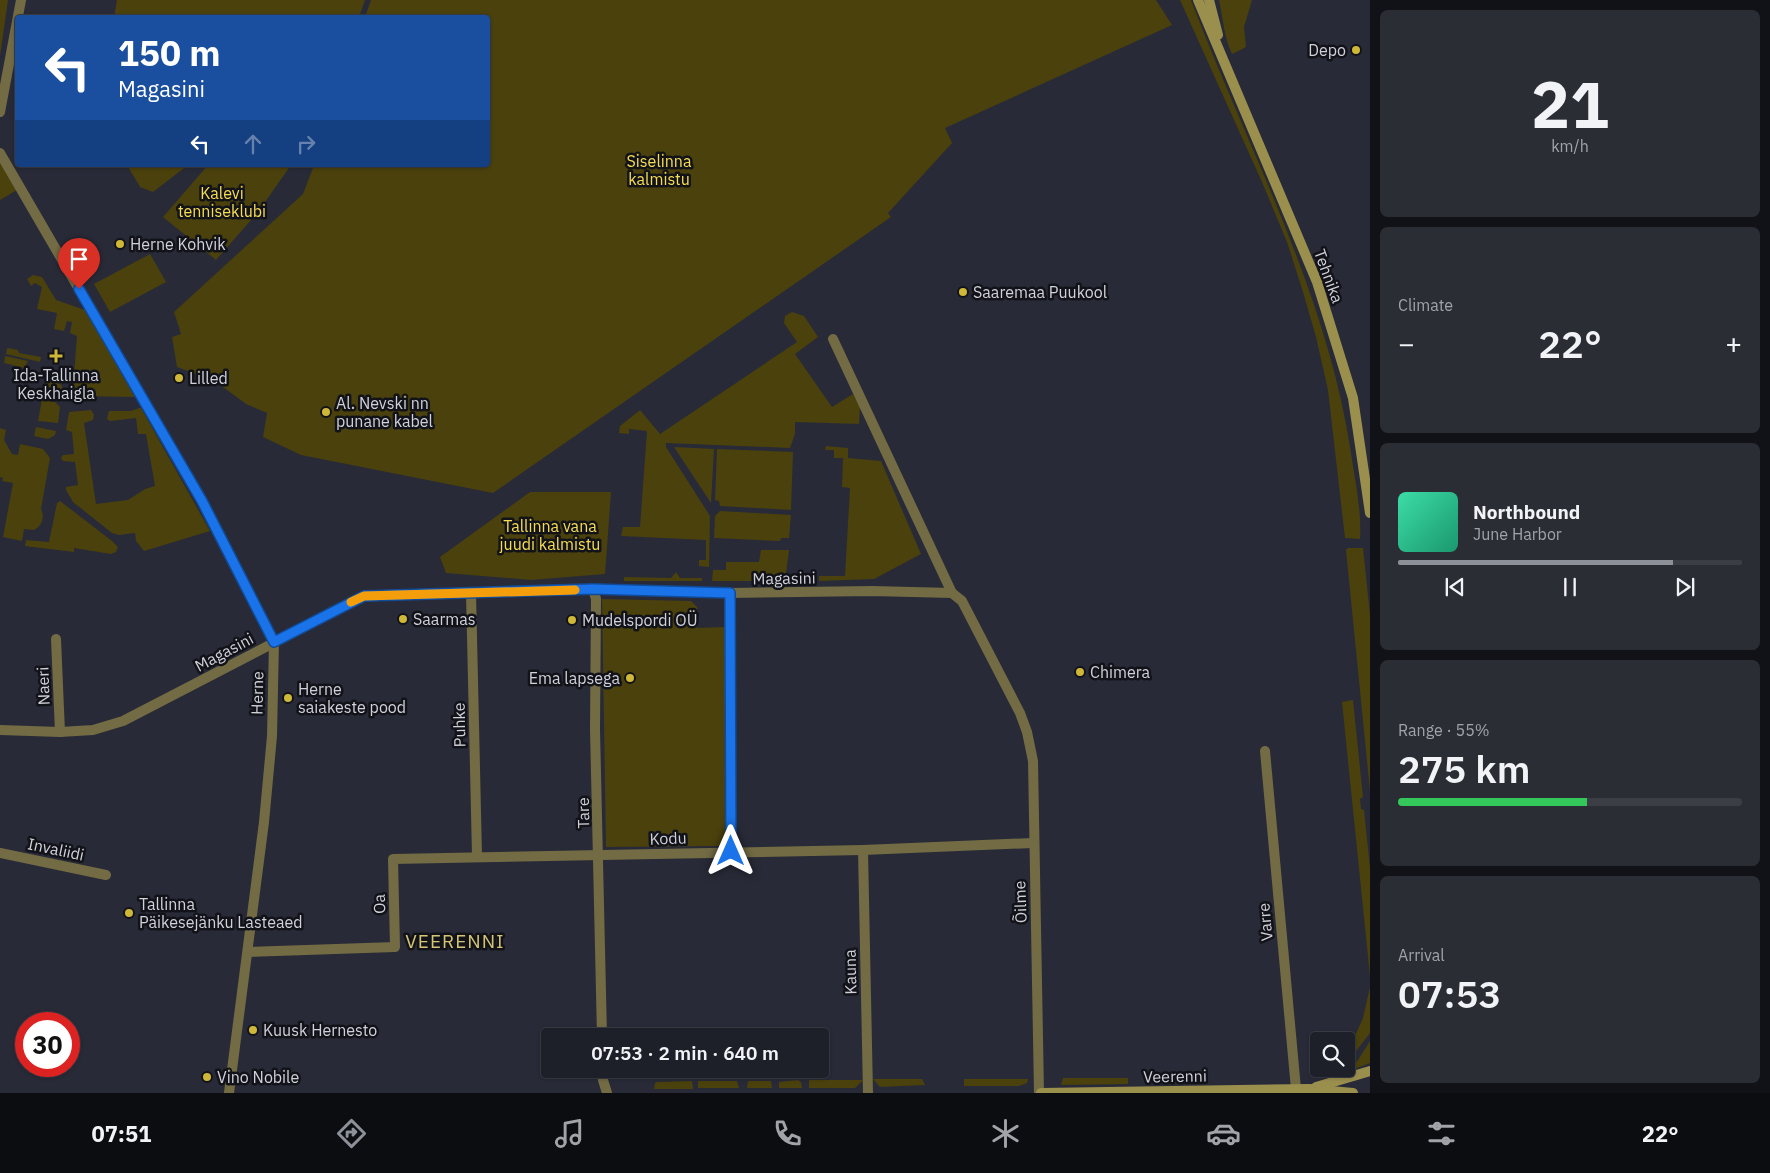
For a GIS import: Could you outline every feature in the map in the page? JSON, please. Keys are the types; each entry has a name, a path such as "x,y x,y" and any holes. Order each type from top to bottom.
{"main road":[{"name":"Tehnika","path":"1198,0 1317,282 1353,398 1370,513"},
{"name":"Tehnika","path":"1209,0 1224,60"},
{"path":"1361,444 1370,457"},
{"name":"Veerenni","path":"1309,1089 1353,1078 1370,1071"},
{"name":"Veerenni","path":"1040,1093 1296,1089 1353,1093"}],"street":[{"path":"18,15 21,0"},
{"path":"0,112 15,32"},
{"name":"Herne","path":"0,153 202,501 274,642 272,736 249,952 229,1093"},
{"path":"833,339 952,594"},
{"name":"Magasini","path":"0,730 60,732 93,730 123,721 364,596 593,589 730,593 872,591 952,594"},
{"name":"Tare","path":"593,589 596,598 595,728 602,1028"},
{"name":"Puhke","path":"471,593 477,856"},
{"path":"730,593 731,851"},
{"name":"Õilme","path":"952,594 962,601 1020,713 1027,732 1033,762 1040,1093"},
{"name":"Naeri","path":"56,639 60,732"},
{"name":"Varre","path":"1265,751 1296,1089"},
{"name":"Kodu","path":"393,859 477,856 599,856 731,851 863,850 1034,843"},
{"name":"Kauna","path":"863,850 868,1093"},
{"name":"Invaliidi","path":"0,852 106,875"},
{"name":"Oa","path":"249,952 395,948 393,859"},
{"path":"603,1078 607,1093"}],"green space":[{"path":"0,0 8,0 0,56"},
{"path":"117,0 365,0 360,15 114,15"},
{"name":"Siselinna kalmistu","path":"371,0 1156,0 1172,25 945,128 952,143 888,213 891,217 493,493 301,455 263,437 267,413 246,404 215,381 177,367 172,337 181,334 174,312 303,194 313,167 490,167 490,15 366,15"},
{"path":"1180,0 1191,0 1305,278 1324,335 1340,393 1359,507 1360,539 1345,538 1328,390 1316,337 1287,242"},
{"path":"1219,0 1252,0 1244,27 1246,47 1232,54 1225,34"},
{"path":"0,159 17,190 0,200"},
{"path":"128,167 185,167 153,192 140,187"},
{"name":"Kalevi tenniseklubi","path":"206,167 290,167 258,212 216,260 163,217"},
{"path":"150,254 166,282 110,312 94,284"},
{"path":"33,275 42,277 56,300 85,310 135,397 77,396 73,388 77,336 70,333 72,322 67,321 64,331 54,329 57,313 37,309 42,287 35,283 31,286 27,279"},
{"path":"792,312 804,316 818,337 795,354 832,407 853,394 860,407 859,424 795,422 795,434 790,448 666,443 666,447 710,516 709,567 699,566 699,560 706,560 706,540 621,536 623,527 640,527 647,431 629,429 629,434 619,433 620,426 640,410 660,434 797,342 784,323 785,316"},
{"path":"7,348 18,350 19,353 41,357 40,362 6,354"},
{"path":"5,356 28,361 24,368 4,363"},
{"path":"48,373 58,379 64,391 45,387"},
{"path":"42,399 55,402 60,407 58,423 38,421"},
{"path":"141,408 210,531 144,551 136,541 135,533 119,535 112,533 73,502 66,487 78,485 75,462 63,461 61,458 63,455 74,454 72,432 66,430 69,412 91,410 94,415 93,420 84,423 96,504 128,500 145,489 155,486 146,434 138,434 136,418 110,421 107,419 109,411 131,411"},
{"path":"36,427 56,431 55,435 48,439 34,436"},
{"path":"0,428 6,430 4,440 12,454 18,455 20,444 43,449 50,458 41,509 42,521 34,530 24,529 22,541 3,537 13,483 2,481 3,478 0,477"},
{"path":"826,446 848,448 848,458 881,461 921,554 874,579 819,581 819,576 845,576 850,488 842,487 843,458 834,458 834,450 825,450"},
{"path":"674,447 714,449 711,503"},
{"path":"717,449 793,452 791,510 720,506 719,501 715,500"},
{"name":"Tallinna vana juudi kalmistu","path":"530,492 611,492 605,574 531,580 446,573 440,557"},
{"path":"60,501 112,541 118,547 116,552 111,554 74,548 74,552 25,546 26,540 49,542 57,503"},
{"path":"720,511 791,515 789,538 781,538 780,541 714,538 715,516"},
{"path":"1348,548 1363,548 1370,615 1370,791 1346,550"},
{"path":"761,550 789,550 785,581 712,581 713,570 726,570 726,562 759,562"},
{"path":"676,572 680,578 702,578 702,581 624,581 624,577 671,578"},
{"path":"602,599 691,601 697,607 697,628 725,627 725,840 720,846 606,847"},
{"path":"1353,700 1363,797 1360,799 1361,809 1364,810 1370,868 1370,976 1342,702"},
{"path":"1370,987 1370,1033 1355,1052 1355,1036 1363,1018"},
{"path":"1370,1041 1370,1063 1355,1069 1355,1063"},
{"path":"1063,1078 1128,1078 1128,1084 1061,1085"},
{"path":"1161,1078 1197,1078 1199,1082 1162,1084"},
{"path":"873,1079 922,1079 925,1085 880,1087"},
{"path":"964,1079 1028,1079 1027,1083 1019,1086 964,1086"},
{"path":"798,1080 801,1082 802,1088 779,1088 779,1082"},
{"path":"809,1080 863,1080 855,1088 809,1088"},
{"path":"692,1081 693,1089 654,1089 657,1082"},
{"path":"698,1081 737,1081 739,1088 698,1088"},
{"path":"748,1081 771,1081 772,1088 747,1088"}],"slow traffic":[{"path":"351,602 364,596 575,590"}],"place":[{"name":"Depo","path":"1356,50"},
{"name":"Herne Kohvik","path":"120,244"},
{"name":"Saaremaa Puukool","path":"963,292"},
{"name":"Ida-Tallinna Keskhaigla","path":"56,356"},
{"name":"Lilled","path":"179,378"},
{"name":"Al. Nevski nn punane kabel","path":"326,412"},
{"name":"Saarmas","path":"403,619"},
{"name":"Mudelspordi OÜ","path":"572,620"},
{"name":"Chimera","path":"1080,672"},
{"name":"Ema lapsega","path":"630,678"},
{"name":"Herne saiakeste pood","path":"288,698"},
{"name":"Tallinna Päikesejänku Lasteaed","path":"129,913"},
{"name":"Kuusk Hernesto","path":"253,1030"},
{"name":"Vino Nobile","path":"207,1077"}],"district":[{"name":"VEERENNI","path":"455,941"}],"route":[{"path":"79,289 202,501 274,642 364,596 593,589 730,593 731,851"}]}
